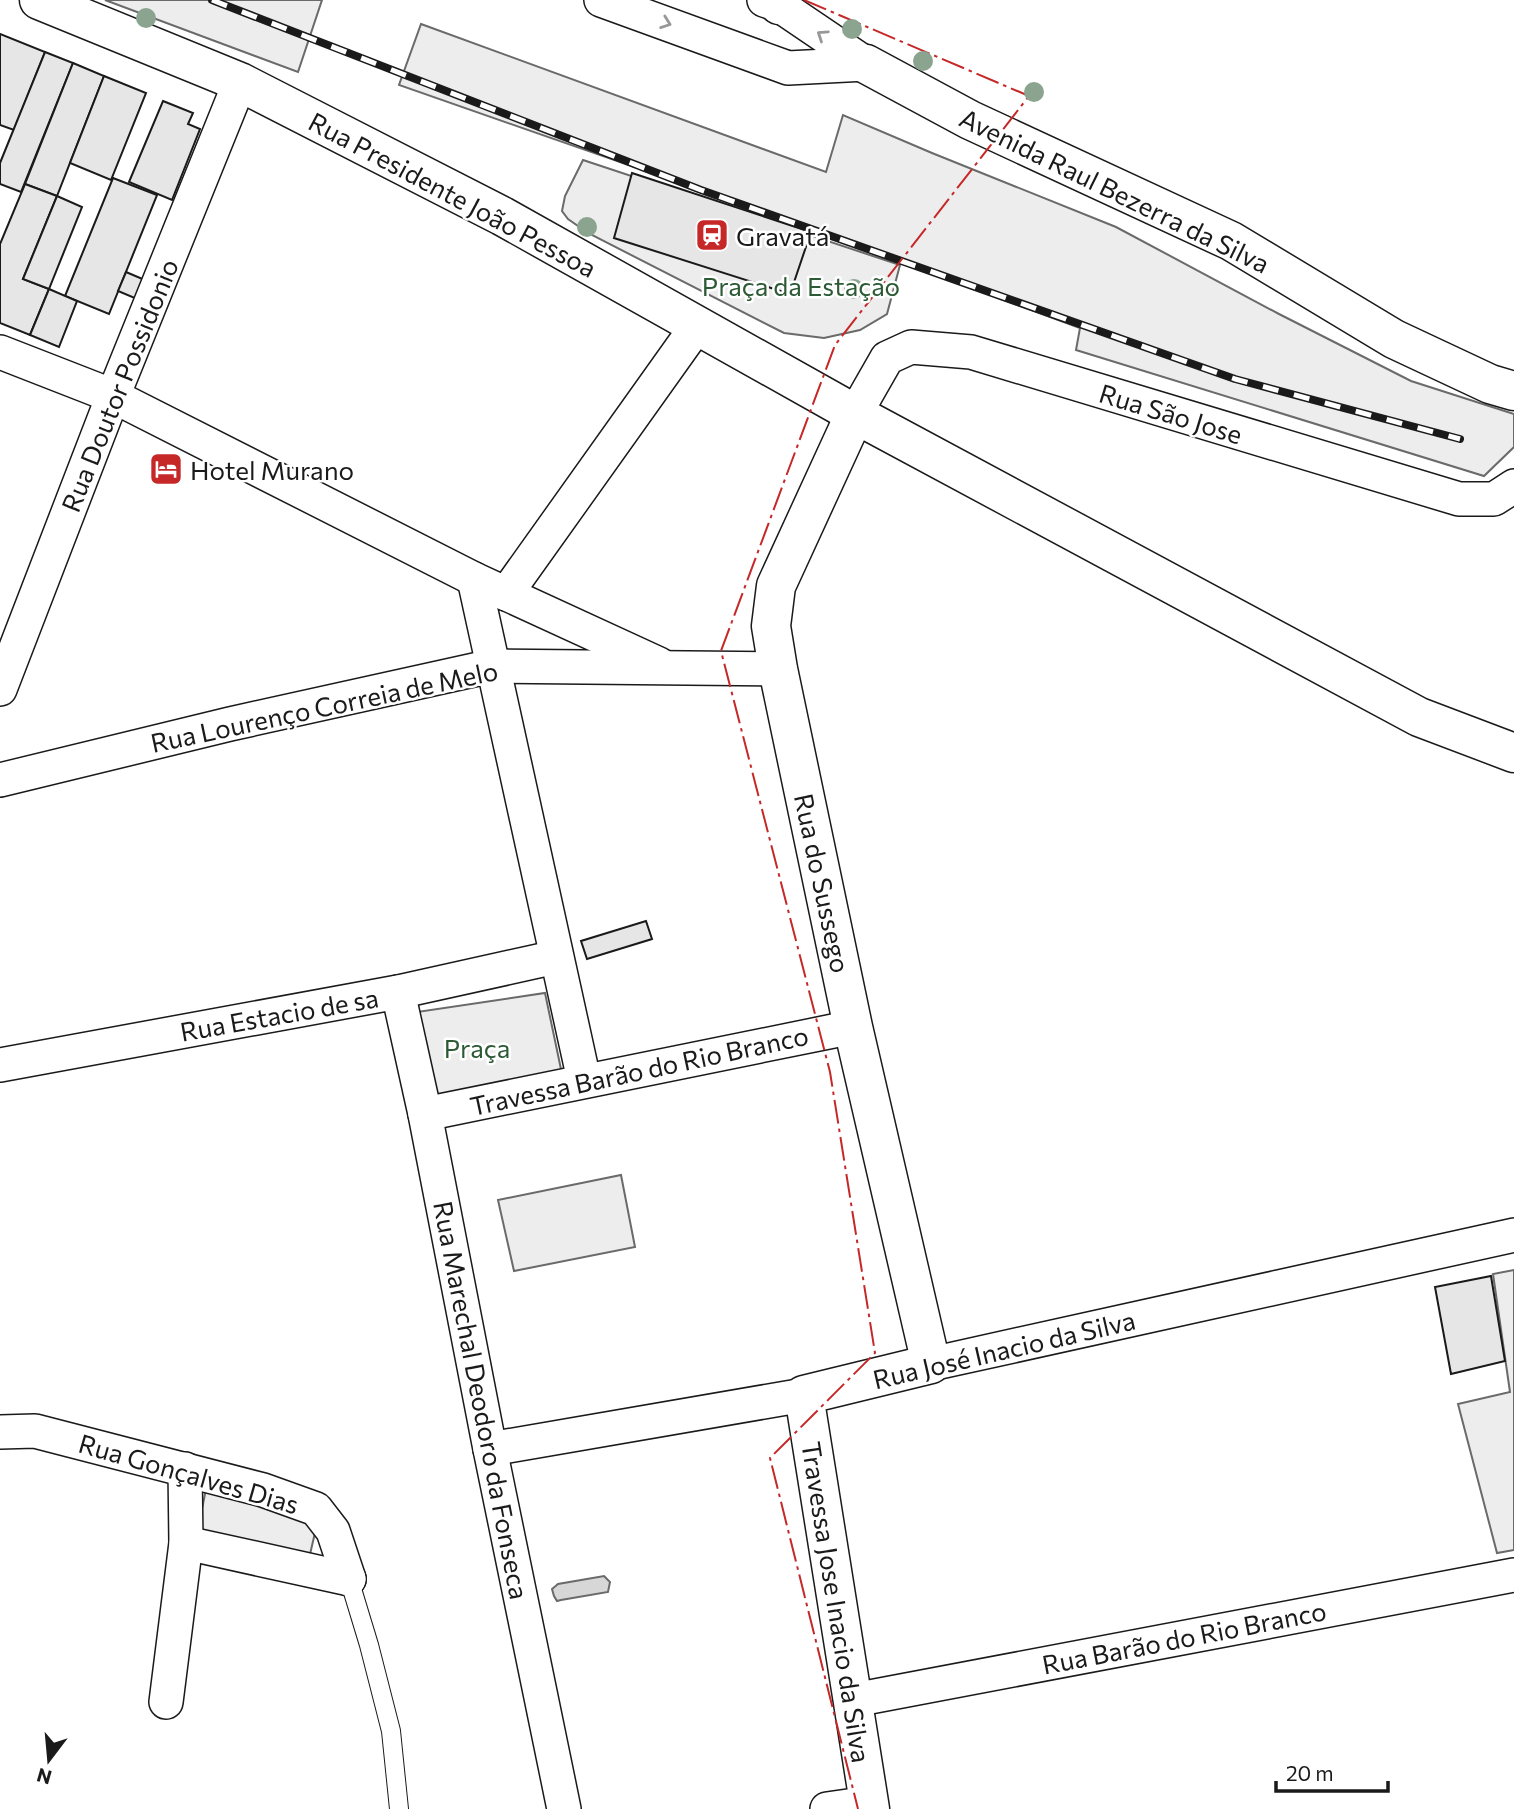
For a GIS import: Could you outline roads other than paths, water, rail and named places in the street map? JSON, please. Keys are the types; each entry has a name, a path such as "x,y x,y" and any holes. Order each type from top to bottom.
{"street":[{"name":"Rua Presidente João Pessoa","path":"39,0 240,82 502,216 855,414 1419,717 1514,753"},
{"name":"Avenida Raul Bezerra da Silva","path":"601,0 788,68 866,65"},
{"name":"Avenida Raul Bezerra da Silva","path":"774,2 866,65 971,120 1231,242 1394,340 1490,384 1514,391"},
{"path":"774,2 788,68"},
{"name":"Rua Doutor Possidonio","path":"0,689 113,396 240,82"},
{"path":"506,594 697,326"},
{"name":"Rua São Jose","path":"855,414 887,358 911,347 971,352 1459,499 1494,499 1514,486"},
{"path":"0,352 113,396 474,579 671,669"},
{"name":"Rua do Sussego","path":"855,414 776,586 771,626 853,1027 931,1364"},
{"path":"474,579 584,1080"},
{"name":"Rua Lourenço Correia de Melo","path":"0,780 230,724 492,667 778,669"},
{"name":"Rua Estacio de sa","path":"0,1065 398,992 556,957"},
{"name":"Rua Marechal Deodoro da Fonseca","path":"398,992 425,1114 564,1809"},
{"name":"Travessa Barão do Rio Branco","path":"425,1114 853,1027"},
{"name":"Rua José Inacio da Silva","path":"490,1449 804,1395 931,1364 1514,1235"},
{"name":"Travessa Jose Inacio da Silva","path":"804,1395 870,1806"},
{"name":"Rua Gonçalves Dias","path":"0,1432 35,1431 263,1490 316,1509 333,1531 349,1579"},
{"path":"166,1702 186,1543 186,1469"},
{"path":"186,1543 349,1579"},
{"name":"Rua Barão do Rio Branco","path":"854,1700 1514,1575"},
{"path":"827,1809 870,1806"}],"lane":[{"name":"Rua Gonçalves Dias","path":"349,1579 391,1731 399,1809"}],"railway":[{"path":"212,0 701,190 1235,379 1460,439"}],"place":[{"name":"Gravatá","path":"712,235"},
{"name":"Hotel Murano","path":"166,469"}],"park label":[{"name":"Praça da Estação","path":"801,285"},
{"name":"Praça","path":"477,1047"}]}
